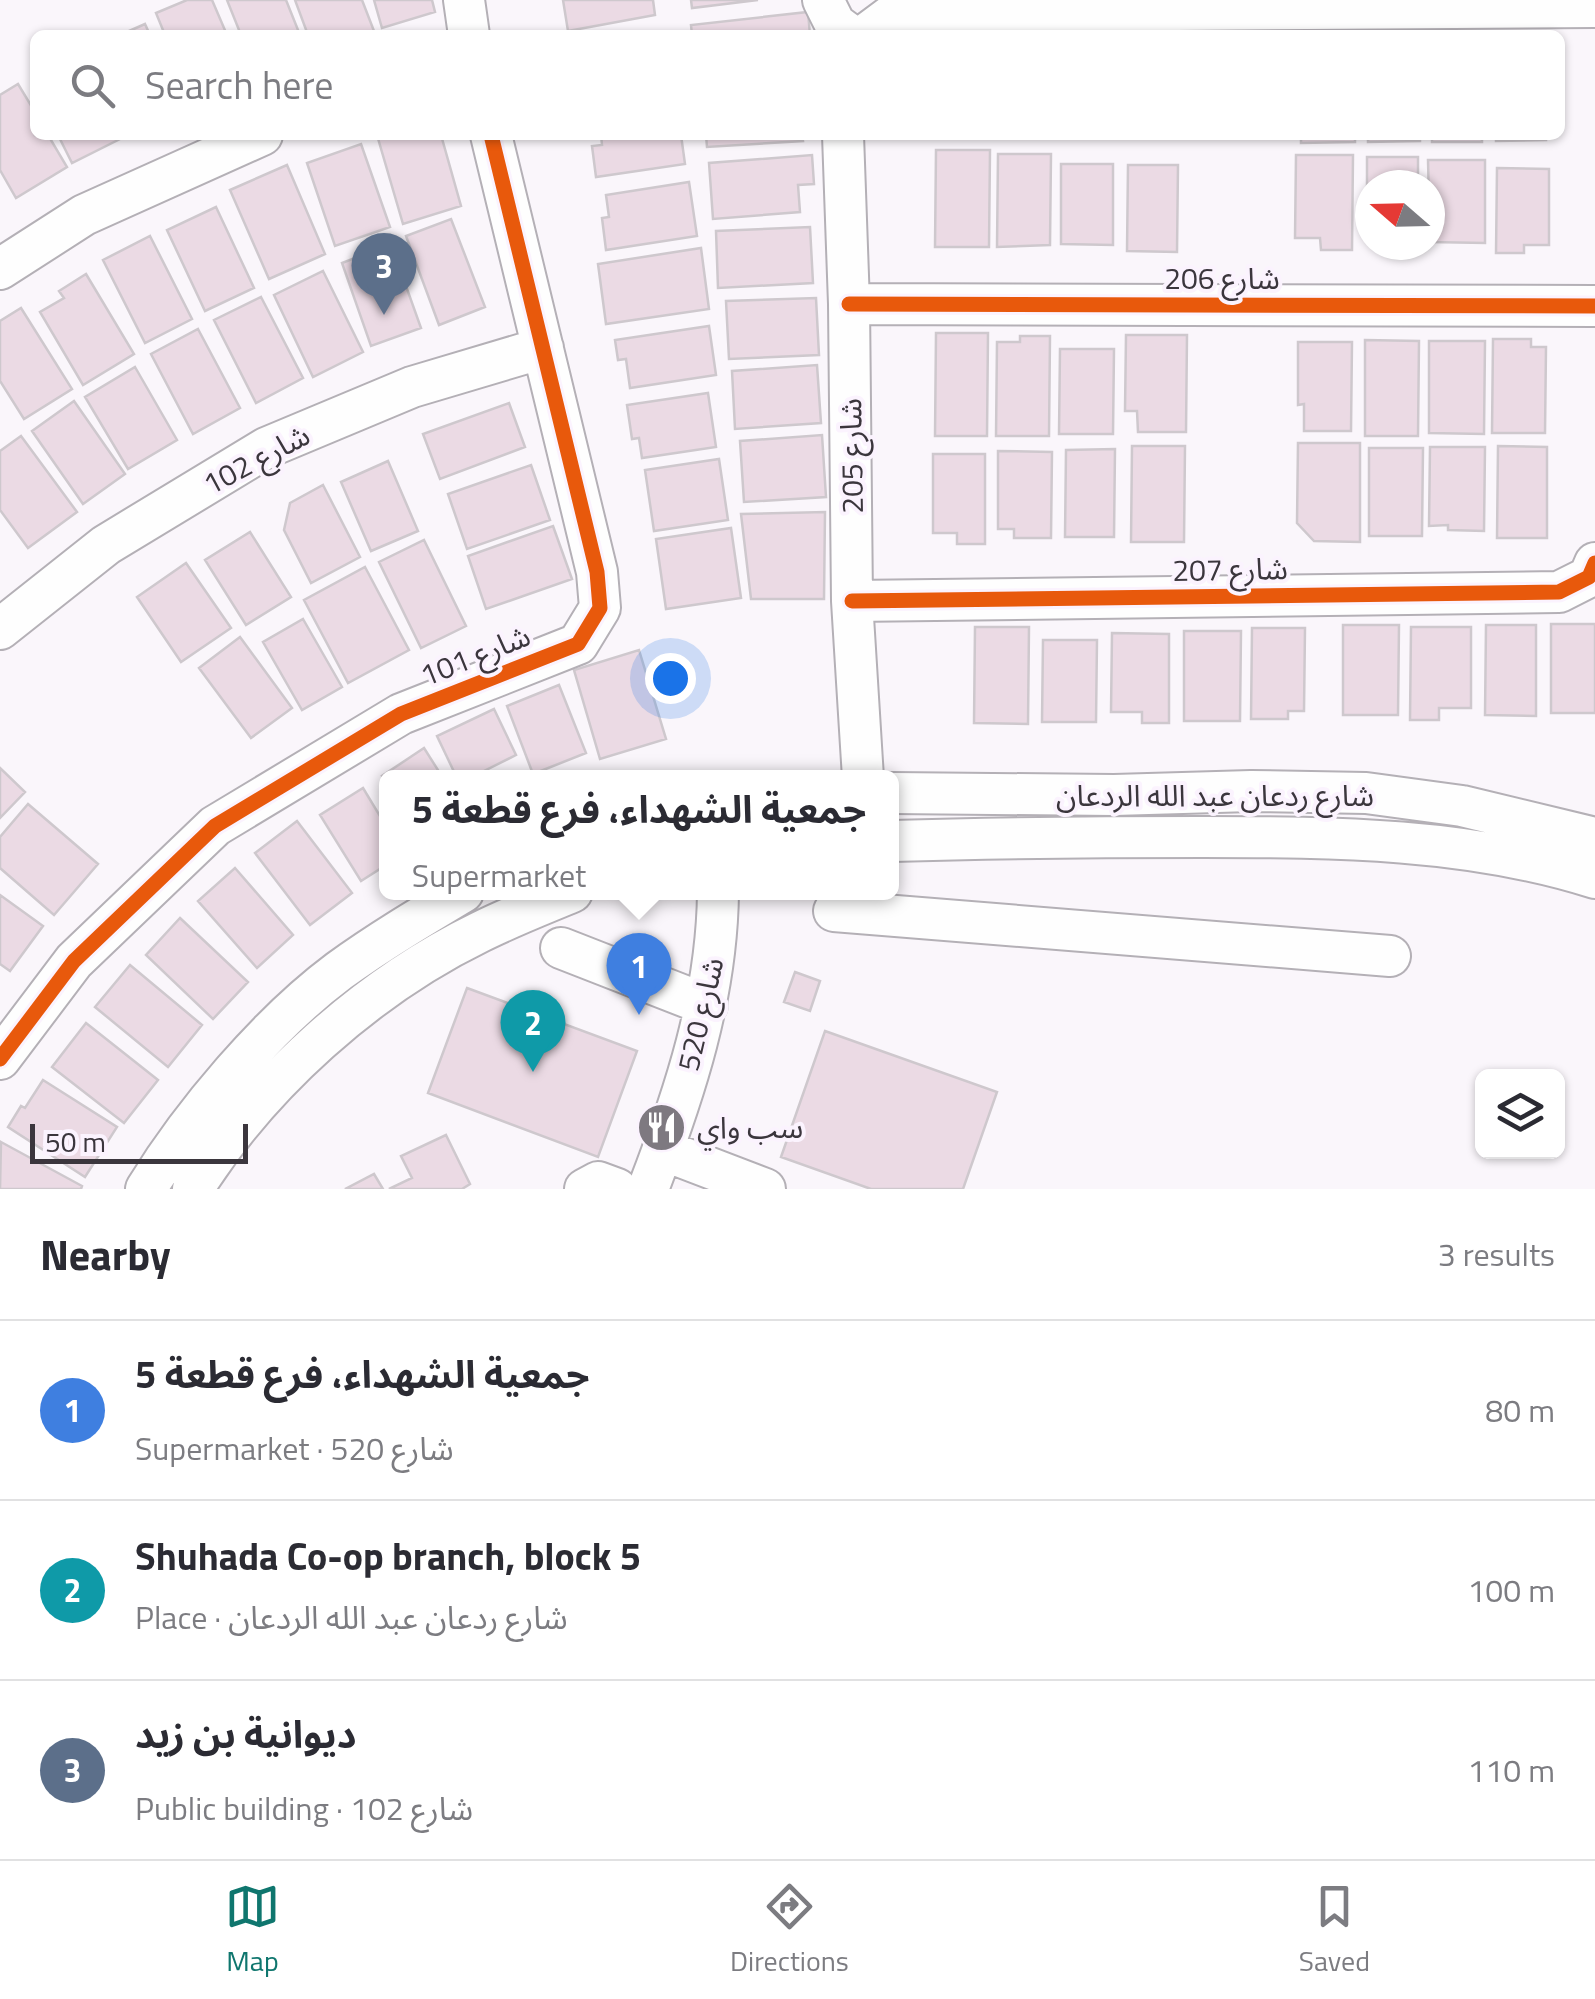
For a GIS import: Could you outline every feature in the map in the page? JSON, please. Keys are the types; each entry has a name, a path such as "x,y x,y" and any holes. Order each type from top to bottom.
{"street":[{"path":"464,0 469,30"},
{"path":"822,0 835,24 843,30"},
{"path":"872,30 896,12 1360,4 1595,7"},
{"path":"0,269 84,216 251,140"},
{"name":"شارع 101","path":"0,1060 74,961 215,826 401,714 578,644 600,608 597,572 493,140"},
{"name":"شارع 205","path":"843,140 850,304 852,601 863,770"},
{"name":"شارع 206","path":"850,304 1595,306"},
{"name":"شارع 102","path":"0,629 106,546 266,448 412,387 542,348"},
{"name":"شارع 207","path":"852,601 1559,592 1589,577 1595,562"},
{"name":"شارع ردعان عبد الله الردعان","path":"899,793 1114,795 1252,790 1366,793 1462,806 1595,838"},
{"name":"شارع ردعان عبد الله الردعان","path":"899,841 1256,837 1366,840 1450,846 1521,857 1595,878"},
{"path":"193,1189 203,1139 278,1026 336,974 450,900"},
{"path":"146,1189 169,1151 203,1139 268,1090 322,1037 396,983 478,932 553,900"},
{"name":"شارع 520","path":"648,1189 707,1005 718,900"},
{"path":"834,911 877,904 1390,956"},
{"path":"561,948 707,1005"},
{"path":"663,1150 765,1189"},
{"path":"585,1189 598,1182 617,1189"}],"building":[{"path":"187,0 212,0 225,30 163,30 156,13"},
{"path":"227,0 286,0 298,30 239,30"},
{"path":"295,0 362,0 374,30 306,30"},
{"path":"374,0 432,0 435,12 382,28"},
{"path":"563,0 653,0 655,15 568,30"},
{"path":"691,0 758,0 692,8"},
{"path":"808,12 810,30 692,30 691,25"},
{"path":"18,84 30,104 30,140 51,140 67,167 16,198 0,170 0,95"},
{"path":"60,140 118,140 72,163"},
{"path":"378,140 442,140 461,206 403,224"},
{"path":"602,140 682,140 685,164 596,177 592,146 602,145"},
{"path":"706,140 803,141 707,147"},
{"path":"1301,140 1355,140 1355,142"},
{"path":"1368,140 1420,140 1420,141"},
{"path":"1432,140 1482,140 1482,142"},
{"path":"361,144 390,227 335,246 307,163"},
{"path":"936,150 990,150 989,247 935,247"},
{"path":"998,154 1051,154 1050,245 997,247"},
{"path":"812,155 814,184 798,185 800,212 713,219 709,163"},
{"path":"1296,155 1353,155 1352,250 1321,250 1320,238 1295,238"},
{"path":"1367,157 1418,157 1418,170 1367,170"},
{"path":"1428,160 1485,160 1485,243 1445,242 1445,170 1428,170"},
{"path":"1061,164 1113,164 1113,245 1061,244"},
{"path":"287,165 325,254 269,279 230,190"},
{"path":"1128,165 1178,165 1177,252 1127,251"},
{"path":"1497,168 1549,169 1549,245 1524,245 1524,253 1496,253"},
{"path":"689,182 697,236 606,250 602,218 609,217 606,195"},
{"path":"216,207 254,288 205,311 167,230"},
{"path":"451,219 485,307 439,325 406,236"},
{"path":"810,227 813,283 718,288 716,231"},
{"path":"150,236 192,319 145,343 103,260"},
{"path":"391,244 421,328 371,346 342,263"},
{"path":"701,248 709,309 606,324 598,264"},
{"path":"323,271 363,352 313,377 274,295"},
{"path":"86,274 134,354 83,385 40,312 64,298 59,291"},
{"path":"261,297 303,378 256,403 214,320"},
{"path":"816,298 819,355 729,359 726,301"},
{"path":"21,308 72,389 24,419 0,381 0,321"},
{"path":"709,326 716,375 630,388 626,359 618,360 615,340"},
{"path":"198,329 240,408 193,434 151,354"},
{"path":"936,333 988,333 987,436 935,436"},
{"path":"1126,335 1187,335 1186,432 1138,432 1137,411 1125,411"},
{"path":"1020,336 1050,336 1049,436 996,436 997,342 1020,342"},
{"path":"1493,339 1531,339 1531,347 1546,347 1545,433 1492,433"},
{"path":"1365,340 1419,341 1418,436 1365,436"},
{"path":"1429,341 1485,341 1484,434 1429,433"},
{"path":"1298,342 1352,342 1351,431 1304,431 1304,404 1298,405"},
{"path":"1060,349 1114,349 1113,434 1059,434"},
{"path":"817,365 821,423 735,429 732,371"},
{"path":"135,367 177,440 128,469 85,397"},
{"path":"708,393 716,447 642,458 639,438 632,439 627,405"},
{"path":"74,401 125,474 83,504 32,431"},
{"path":"509,403 525,447 440,479 423,434"},
{"path":"822,435 826,497 744,502 740,441"},
{"path":"21,436 77,512 28,548 0,510 0,451"},
{"path":"1298,443 1360,443 1360,542 1314,541 1297,523"},
{"path":"1132,446 1185,446 1184,542 1131,542"},
{"path":"1498,446 1547,447 1547,538 1497,538"},
{"path":"1430,447 1485,447 1484,531 1429,526"},
{"path":"1369,448 1423,448 1422,536 1369,536"},
{"path":"1115,449 1114,537 1065,537 1066,450"},
{"path":"998,451 1052,452 1051,538 1014,538 1014,529 998,529"},
{"path":"933,454 985,454 985,544 957,544 957,533 933,533"},
{"path":"719,459 728,520 654,531 645,470"},
{"path":"388,461 418,531 371,551 341,482"},
{"path":"531,465 550,520 467,549 448,494"},
{"path":"323,485 360,557 311,583 284,530 290,503"},
{"path":"825,512 824,599 751,599 741,514"},
{"path":"553,526 572,579 486,609 468,556"},
{"path":"731,528 741,598 666,609 656,539"},
{"path":"250,532 291,597 246,625 205,560"},
{"path":"424,540 466,626 421,648 379,562"},
{"path":"186,563 231,628 181,662 137,597"},
{"path":"365,567 409,650 348,683 304,600"},
{"path":"303,619 342,687 302,710 263,642"},
{"path":"1551,624 1595,624 1595,713 1551,713"},
{"path":"1343,625 1399,625 1398,715 1343,715"},
{"path":"1486,625 1536,625 1536,716 1485,715"},
{"path":"975,627 1029,627 1028,724 974,723"},
{"path":"1411,627 1471,627 1471,708 1439,708 1439,720 1410,720"},
{"path":"1252,628 1305,628 1304,711 1288,711 1288,719 1251,719"},
{"path":"1184,631 1241,631 1240,721 1184,721"},
{"path":"1112,633 1169,634 1169,723 1142,723 1142,712 1111,712"},
{"path":"240,637 292,708 251,738 199,668"},
{"path":"1043,640 1097,640 1096,722 1042,722"},
{"path":"639,650 666,739 600,759 574,670"},
{"path":"559,685 586,753 543,770 531,770 507,706"},
{"path":"494,709 516,755 486,770 453,770 437,736"},
{"path":"424,748 438,770 391,770"},
{"path":"0,768 25,792 0,818"},
{"path":"363,788 379,814 379,869 361,881 320,815"},
{"path":"28,804 98,864 54,915 0,868 0,837"},
{"path":"297,821 352,893 310,925 255,853"},
{"path":"235,868 293,935 257,968 198,901"},
{"path":"0,895 43,926 10,971 0,964"},
{"path":"180,918 248,982 213,1019 146,955"},
{"path":"130,965 202,1025 168,1067 95,1007"},
{"path":"795,972 820,981 810,1011 784,1002"},
{"path":"467,988 637,1051 598,1157 428,1093"},
{"path":"86,1023 158,1080 124,1123 52,1067"},
{"path":"825,1031 997,1092 963,1189 871,1189 781,1157"},
{"path":"43,1080 117,1127 85,1177 8,1127"},
{"path":"446,1135 470,1184 462,1189 389,1189 412,1178 401,1156"},
{"path":"1,1142 82,1186 81,1189 0,1189"},
{"path":"374,1174 383,1189 345,1189"}],"cycle path":[{"path":"0,1059 74,961 215,826 401,714 578,644 600,608 597,572 492,140"},
{"path":"849,304 1595,306"},
{"path":"852,601 1559,592 1589,577 1595,563"}],"place":[{"name":"ديوانية بن زيد","path":"384,315"},
{"name":"جمعية الشهداء، فرع قطعة 5","path":"639,1015"},
{"name":"Shuhada Co-op branch, block 5","path":"533,1072"},
{"name":"سب واي","path":"662,1127"}]}
